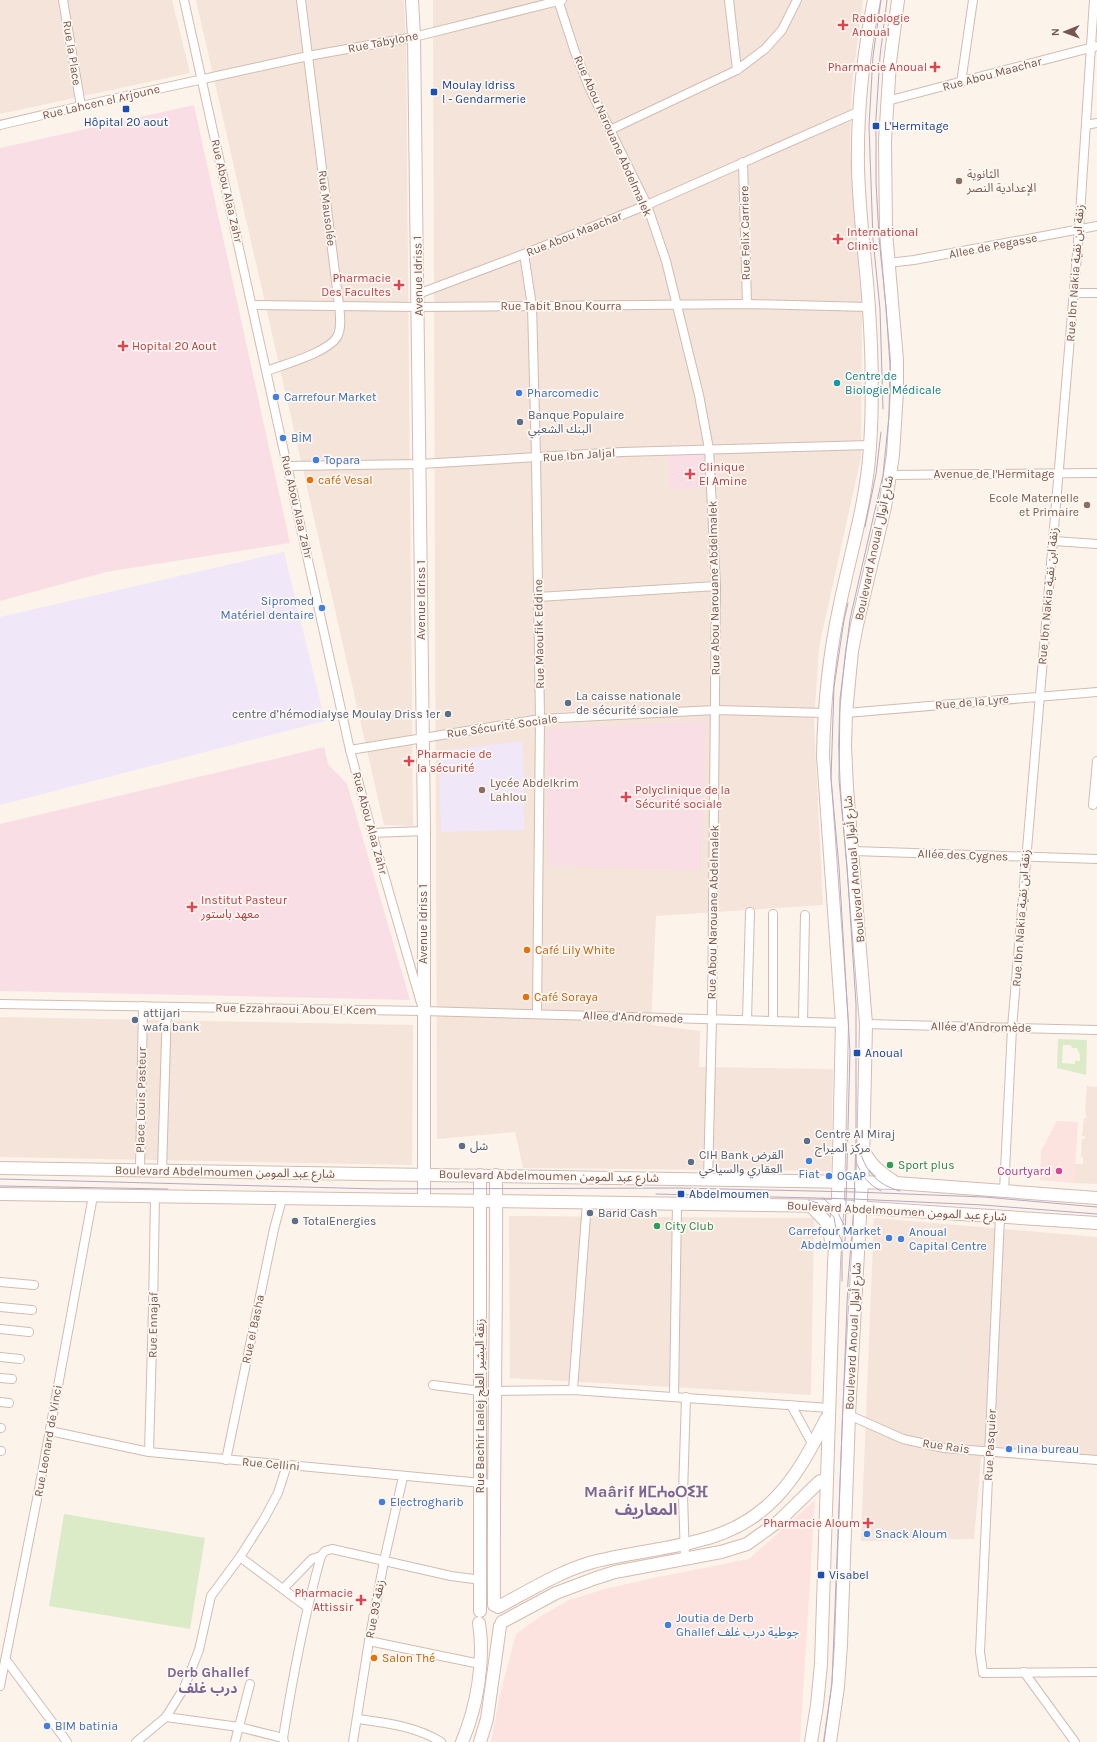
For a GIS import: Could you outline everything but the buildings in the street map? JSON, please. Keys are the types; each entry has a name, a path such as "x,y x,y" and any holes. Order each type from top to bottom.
{"main road":[{"name":"Avenue Idriss 1","path":"412,0 414,36 418,294 424,831 424,1200"},
{"name":"Boulevard Anoual شارع أنوال","path":"811,1742 818,1705 821,1664 828,1411 834,1263 838,1206 842,1023 823,756 824,713 832,650 840,605 858,529 867,481 870,445 872,379 869,307 858,165 860,111 868,32 874,0"},
{"name":"Boulevard Anoual شارع أنوال","path":"830,1742 838,1687 841,1651 849,1415 862,1183 866,1024 846,765 846,713 857,625 891,475 896,406 897,360 885,224 885,141 887,101 898,0"},
{"path":"863,1149 870,1163 896,1183"},
{"name":"Boulevard Abdelmoumen شارع عبد المومن","path":"0,1168 496,1175 896,1183 1097,1198"},
{"name":"Rue Bachir Laalej زنقة البشير العلج","path":"462,1742 472,1712 480,1664 481,1643 479,1617 481,1580 480,1175"},
{"name":"Rue Bachir Laalej زنقة البشير العلج","path":"496,1175 493,1484 496,1606"},
{"name":"Boulevard Abdelmoumen شارع عبد المومن","path":"0,1194 587,1202 677,1205 838,1206 1097,1223"},
{"path":"811,1206 828,1224 834,1263"},
{"path":"826,1479 819,1482 779,1521 747,1544 721,1552 685,1560 615,1572 574,1585 501,1624 497,1629 485,1629 479,1617 486,1606 496,1606 555,1577 587,1564 684,1544 719,1535 738,1528 754,1517 780,1494 813,1445 828,1411"},
{"path":"480,1742 486,1719 503,1614 496,1606"}],"street":[{"name":"Rue la Place","path":"63,0 81,106"},
{"name":"Rue Abou Alaa Zahr","path":"184,0 253,305 350,750 423,1011"},
{"name":"Rue Mausolée","path":"267,371 306,356 331,344 338,336 340,315 301,0"},
{"name":"Rue Tabylone","path":"202,79 308,56 414,36 560,0"},
{"name":"Rue Abou Narouane Abdelmalek","path":"560,0 575,52 589,87 647,205 666,261 699,395 709,449 716,586 712,1019 708,1179"},
{"path":"729,0 737,70"},
{"path":"610,130 737,70 765,49 782,30 796,0"},
{"path":"962,83 973,0"},
{"name":"Rue Ibn Nakia زنقة ابن نقية","path":"1004,1191 1012,1028 1025,856 1054,541 1058,474 1079,230 1093,47 1094,0"},
{"name":"Rue Abou Maachar","path":"887,101 962,83 1093,47"},
{"name":"Rue Lahcen el Arjoune","path":"0,125 202,79"},
{"name":"Rue Abou Maachar","path":"418,294 647,205 860,111"},
{"path":"1086,125 1097,123"},
{"name":"Rue Felix Carriere","path":"743,162 747,304"},
{"name":"Allee de Pegasse","path":"888,263 914,260 1097,226"},
{"name":"Rue Maoufik Eddine","path":"524,254 532,306 536,458 540,719 537,1014"},
{"path":"1074,292 1097,293"},
{"name":"Rue Tabit Bnou Kourra","path":"253,305 418,307 747,304 869,307"},
{"name":"Rue Ibn Jaljal","path":"287,466 420,464 622,452 870,445"},
{"name":"Avenue de l'Hermitage","path":"891,475 1097,474"},
{"path":"1054,541 1097,544"},
{"path":"538,597 716,586"},
{"name":"Rue de la Lyre","path":"846,713 1097,692"},
{"name":"Rue Sécurité Sociale","path":"350,750 422,737 540,719 715,710 824,713"},
{"path":"1093,805 1097,760"},
{"path":"372,833 424,831"},
{"name":"Allée des Cygnes","path":"853,851 1097,859"},
{"path":"747,1020 750,912"},
{"path":"773,914 773,1021"},
{"path":"803,1022 805,915"},
{"name":"Rue Ezzahraoui Abou El Kcem","path":"0,1004 423,1011"},
{"name":"Place Louis Pasteur","path":"140,1170 142,1006"},
{"path":"162,1171 167,1007"},
{"name":"Allee d'Andromede","path":"423,1011 842,1023"},
{"name":"Allée d'Andromède","path":"866,1024 1097,1030"},
{"name":"Rue Leonard de Vinci","path":"0,1686 50,1431 93,1196"},
{"name":"Rue Ennajaf","path":"149,1452 154,1197"},
{"name":"Rue el Basha","path":"226,1460 274,1229 282,1199"},
{"path":"573,1390 587,1202"},
{"path":"674,1396 677,1205"},
{"name":"Rue Pasquier","path":"1000,1217 980,1652 983,1673 1024,1672"},
{"path":"0,1282 34,1285"},
{"path":"0,1307 32,1310"},
{"path":"0,1330 29,1332"},
{"path":"0,1357 20,1359"},
{"path":"0,1378 12,1379"},
{"path":"433,1385 480,1391"},
{"path":"495,1391 573,1390 674,1396 791,1405 828,1411"},
{"path":"685,1560 683,1494 686,1397"},
{"path":"0,1402 9,1403"},
{"path":"791,1405 813,1445"},
{"name":"Rue Rais","path":"849,1415 903,1439 944,1448 1097,1460"},
{"name":"Rue Cellini","path":"50,1431 149,1452 403,1477 493,1484"},
{"path":"136,1742 166,1716 176,1702 191,1673 199,1650 211,1596 240,1557 275,1499 287,1465"},
{"name":"Rue 93 زنقة","path":"353,1742 384,1560 403,1477"},
{"path":"166,1716 239,1727 284,1740 307,1607 321,1556 324,1551 332,1549 451,1576 481,1580"},
{"path":"283,1589 312,1559 321,1556"},
{"path":"240,1557 307,1607"},
{"path":"369,1641 480,1664"},
{"path":"6,1660 67,1742"},
{"path":"1024,1672 1097,1672"},
{"path":"1024,1672 1075,1742"},
{"path":"235,1742 250,1684"},
{"path":"357,1719 381,1722 412,1729 441,1742"}],"shaded area":[{"path":"0,0 172,0 190,73 0,114"},
{"path":"196,0 404,0 406,44 413,826 384,825"},
{"path":"433,0 863,0 852,82 850,147 862,314 861,457 819,647 814,723 823,905 656,916 651,1025 700,1031 699,1067 833,1069 831,1171 523,1168 515,1132 437,1139"},
{"name":"Hopital 20 Aout","path":"194,105 290,543 106,572 0,601 0,148"},
{"name":"Clinique El Amine","path":"709,451 711,488 670,489 670,452"},
{"path":"284,552 325,721 0,805 0,617"},
{"name":"Polyclinique de la Sécurité sociale","path":"706,721 701,871 549,865 546,729"},
{"name":"Lycée Abdelkrim Lahlou","path":"523,741 524,830 441,832 439,751"},
{"name":"Institut Pasteur معهد باستور","path":"324,747 328,764 347,784 410,1000 0,991 0,824"},
{"path":"0,1017 413,1025 412,1165 0,1157"},
{"path":"1087,1086 1097,1087 1097,1184 1074,1183 1075,1164 1083,1164 1083,1157 1081,1157 1082,1139 1085,1139 1085,1136 1082,1136 1084,1118 1087,1118 1085,1110"},
{"path":"1057,1121 1078,1122 1074,1183 1040,1180 1041,1151"},
{"path":"509,1216 814,1218 811,1395 510,1378"},
{"path":"874,1218 1097,1237 1097,1460 981,1458 974,1539 861,1541"},
{"name":"Joutia de Derb Ghallef جوطية درب غلف","path":"815,1500 800,1742 491,1742 500,1694 516,1634 541,1616 569,1600 605,1589 749,1559"}],"green space":[{"path":"1058,1039 1087,1040 1086,1075 1057,1068","holes":["1063,1045 1070,1045 1073,1048 1077,1048 1080,1055 1080,1061 1075,1061 1075,1064 1062,1063"]},
{"path":"64,1514 205,1538 190,1629 49,1606"}],"tram line":[{"path":"881,0 873,56 869,126 873,239 880,309 883,409"},
{"path":"824,1742 832,1683 848,1281 854,1207 856,1138 856,1004 847,866 839,779 840,699 850,619 883,475 889,416 890,365 879,238 876,181 876,118 880,56 887,0"},
{"path":"865,527 876,474 881,432"},
{"path":"845,1241 850,1052 839,867 831,779 834,687 848,603"},
{"path":"859,1147 864,1163 878,1181 900,1191"},
{"path":"857,1164 866,1180 881,1191"},
{"path":"0,1179 378,1189 679,1188 855,1192 984,1197 1097,1207"},
{"path":"0,1186 168,1189"},
{"path":"656,1194 854,1199 983,1205 1097,1214"},
{"path":"823,1198 837,1211 845,1227"},
{"path":"808,1200 818,1203 834,1217 836,1229 842,1241 842,1281"}],"place":[{"name":"Radiologie Anoual","path":"843,25"},
{"name":"Pharmacie Anoual","path":"935,67"},
{"name":"Moulay Idriss I - Gendarmerie","path":"434,92"},
{"name":"Hôpital 20 aout","path":"126,109"},
{"name":"L'Hermitage","path":"876,126"},
{"name":"الثانوية الإعدادية النصر","path":"959,181"},
{"name":"International Clinic","path":"838,239"},
{"name":"Pharmacie Des Facultes","path":"399,285"},
{"name":"Hopital 20 Aout","path":"123,346"},
{"name":"Centre de Biologie Médicale","path":"837,383"},
{"name":"Pharcomedic","path":"519,393"},
{"name":"Carrefour Market","path":"276,397"},
{"name":"Banque Populaire البنك الشعبي","path":"520,422"},
{"name":"BİM","path":"283,438"},
{"name":"Topara","path":"316,460"},
{"name":"Clinique El Amine","path":"690,474"},
{"name":"café Vesal","path":"310,480"},
{"name":"Ecole Maternelle et Primaire","path":"1087,505"},
{"name":"Sipromed Matériel dentaire","path":"322,608"},
{"name":"La caisse nationale de sécurité sociale","path":"568,703"},
{"name":"centre d’hémodialyse Moulay Driss 1er","path":"448,714"},
{"name":"Pharmacie de la sécurité","path":"409,761"},
{"name":"Lycée Abdelkrim Lahlou","path":"482,790"},
{"name":"Polyclinique de la Sécurité sociale","path":"626,797"},
{"name":"Institut Pasteur معهد باستور","path":"192,907"},
{"name":"Café Lily White","path":"527,950"},
{"name":"Café Soraya","path":"526,997"},
{"name":"attijari wafa bank","path":"135,1020"},
{"name":"Anoual","path":"857,1053"},
{"name":"Centre Al Miraj مركز الميراج","path":"807,1141"},
{"name":"شل","path":"462,1146"},
{"name":"Fiat","path":"809,1161"},
{"name":"CIH Bank القرض العقاري والسياحي","path":"691,1162"},
{"name":"Sport plus","path":"890,1165"},
{"name":"Courtyard","path":"1059,1171"},
{"name":"OGAP","path":"829,1176"},
{"name":"Abdelmoumen","path":"681,1194"},
{"name":"Barid Cash","path":"590,1213"},
{"name":"TotalEnergies","path":"295,1221"},
{"name":"City Club","path":"657,1226"},
{"name":"Carrefour Market Abdelmoumen","path":"889,1238"},
{"name":"Anoual Capital Centre","path":"901,1239"},
{"name":"lina bureau","path":"1009,1449"},
{"name":"Electrogharib","path":"382,1502"},
{"name":"Pharmacie Aloum","path":"868,1523"},
{"name":"Snack Aloum","path":"867,1534"},
{"name":"Visabel","path":"821,1575"},
{"name":"Pharmacie Attissir","path":"361,1600"},
{"name":"Joutia de Derb Ghallef جوطية درب غلف","path":"668,1625"},
{"name":"Salon Thé","path":"374,1658"},
{"name":"BIM batinia","path":"47,1726"}],"district":[{"name":"Maârif ⵍⵎⵄⴰⵔⵉⴼ المعاريف","path":"646,1500"},
{"name":"Derb Ghallef درب غلف","path":"208,1680"}]}
